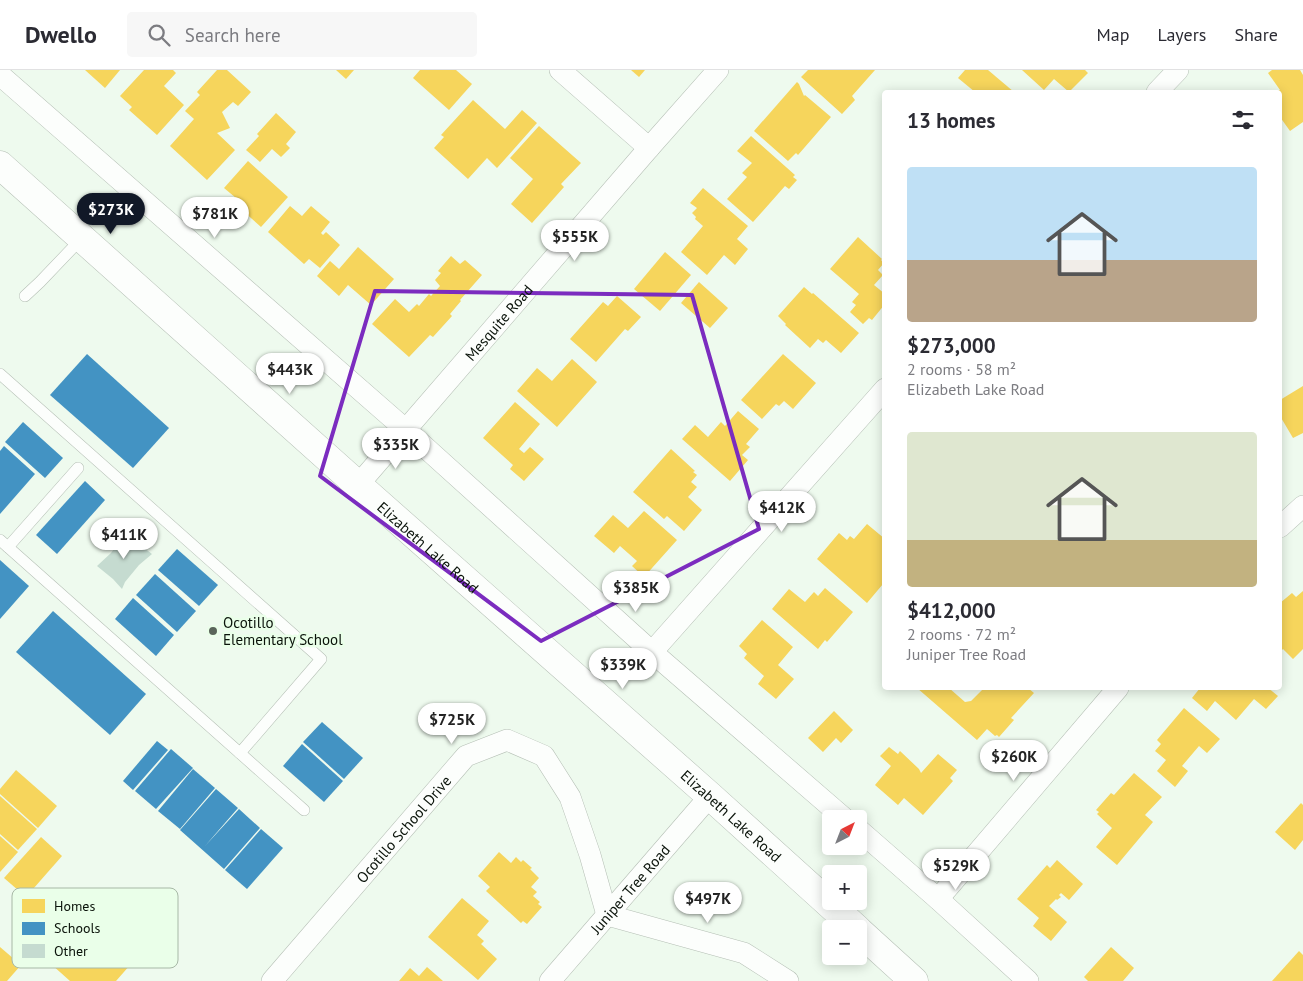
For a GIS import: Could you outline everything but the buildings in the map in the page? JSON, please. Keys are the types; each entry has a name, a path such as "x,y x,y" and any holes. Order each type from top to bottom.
{"main road":[{"name":"Elizabeth Lake Road","path":"0,165 847,920"},
{"name":"Elizabeth Lake Road","path":"867,938 914,981"}],"street":[{"path":"560,70 649,148"},
{"name":"Mesquite Road","path":"358,485 718,70"},
{"path":"1159,90 1178,70"},
{"path":"0,75 406,430 652,652 835,810"},
{"path":"652,652 882,392"},
{"path":"1282,525 1303,506"},
{"path":"938,899 1116,690"},
{"name":"Ocotillo School Drive","path":"272,981 466,756 506,740 544,756 570,797 590,855 607,915"},
{"name":"Juniper Tree Road","path":"550,981 710,796"},
{"path":"868,838 1028,981"},
{"path":"607,915 744,953 788,981"}],"lane":[{"path":"25,296 82,238"},
{"path":"0,374 321,658 240,753"},
{"path":"78,468 4,544 304,810"}],"highlighted area":[{"path":"375,291 692,295 759,529 541,641 320,476"}],"place":[{"name":"Ocotillo Elementary School","path":"213,631"}]}
